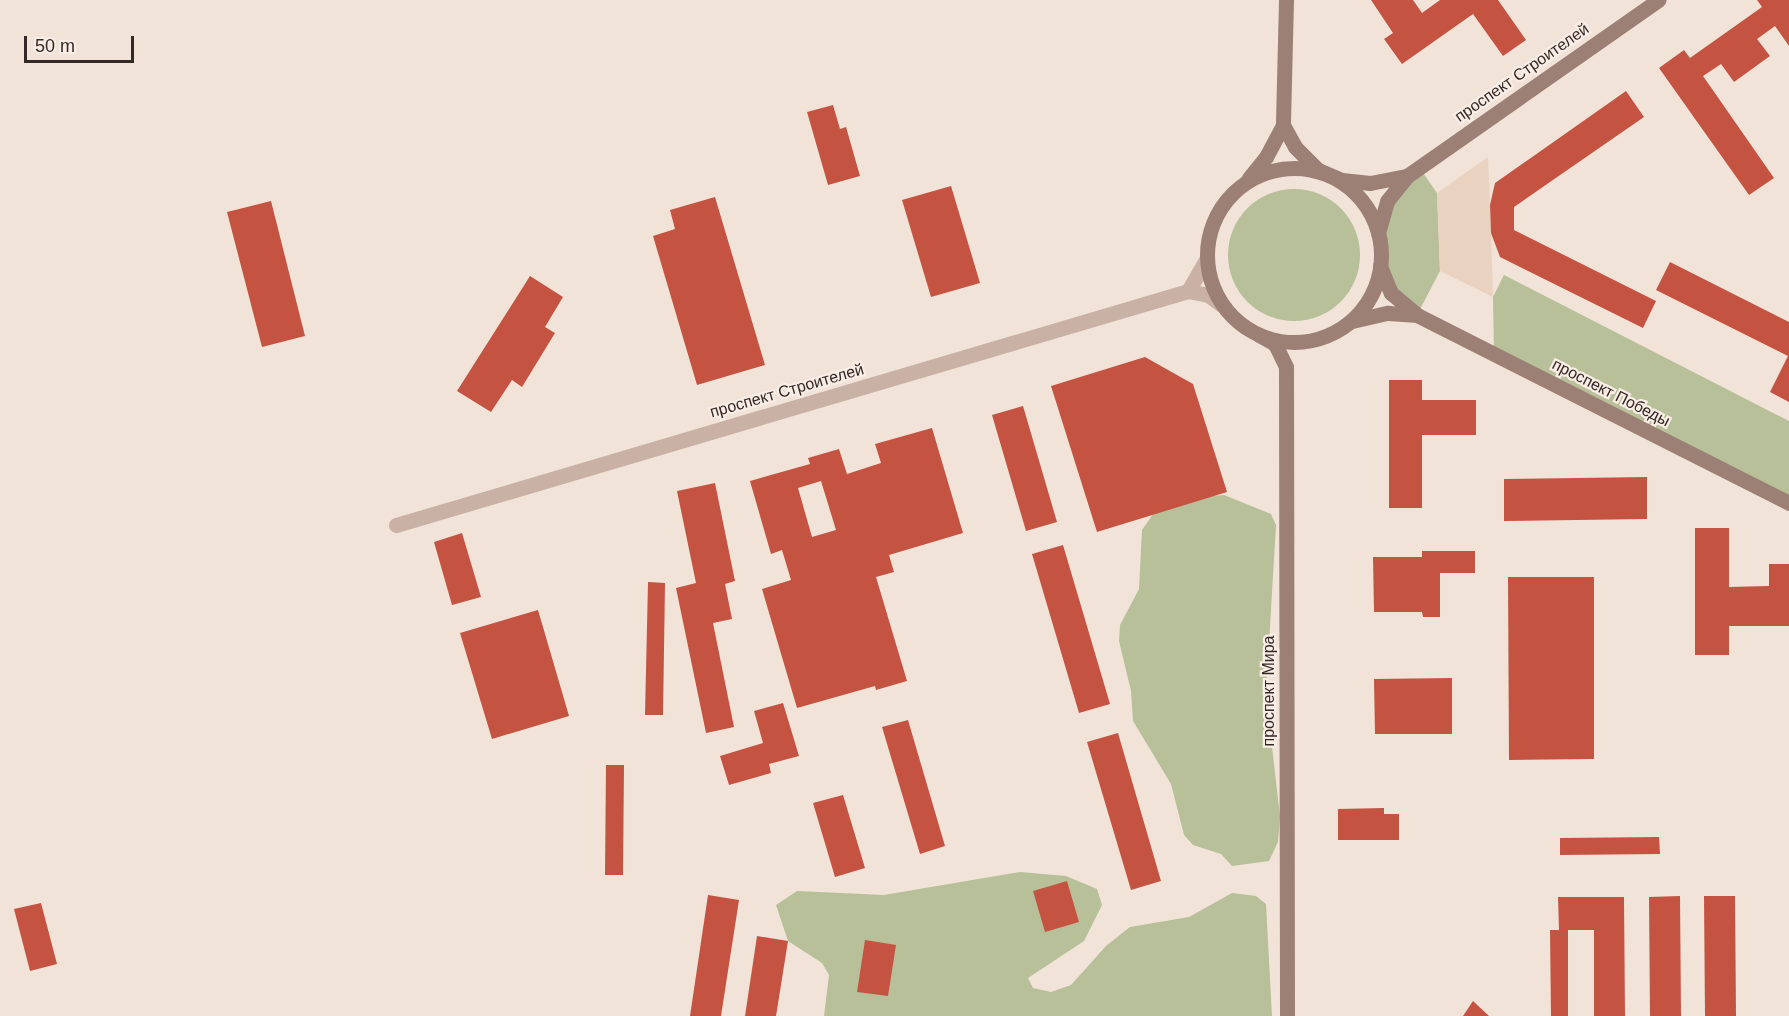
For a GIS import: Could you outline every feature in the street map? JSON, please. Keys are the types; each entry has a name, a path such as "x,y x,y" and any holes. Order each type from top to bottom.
{"street":[{"path":"1222,305 1209,276 1206,260 1210,228 1237,189 1266,158 1282,125 1286,0"},
{"name":"проспект Строителей","path":"1407,176 1658,0"},
{"path":"1282,125 1301,156 1342,183 1365,205 1378,234"},
{"path":"1237,189 1265,173 1281,169 1312,170 1370,183 1407,176"},
{"path":"1407,176 1387,201 1378,234 1380,266 1391,293 1417,315"},
{"path":"1206,260 1188,291 1208,295 1233,317 1275,344 1286,367"},
{"path":"1350,321 1370,297 1380,266"},
{"name":"проспект Строителей","path":"396,525 1188,291"},
{"path":"1286,367 1295,349 1350,321 1388,313 1417,315"},
{"name":"проспект Победы","path":"1417,315 1789,503"},
{"path":"1259,335 1291,342 1307,341"},
{"name":"проспект Мира","path":"1286,367 1287,1016"}],"green space":[{"path":"1419,167 1437,193 1440,271 1417,315 1380,266 1378,234 1380,222"},
{"path":"1294,189 1319,194 1341,208 1355,230 1360,255 1355,280 1341,302 1319,316 1294,321 1269,316 1247,302 1233,280 1228,255 1233,230 1247,208 1269,194"},
{"path":"1504,275 1789,421 1789,503 1494,354 1493,297"},
{"path":"1224,495 1271,514 1276,525 1266,695 1280,816 1278,842 1269,861 1232,866 1221,854 1193,845 1184,835 1171,784 1133,721 1131,691 1119,641 1120,625 1139,589 1142,530 1156,510 1174,499"},
{"path":"1020,872 1066,876 1097,889 1102,905 1084,941 1028,978 1033,988 1051,992 1071,985 1106,946 1130,927 1189,917 1232,893 1256,896 1266,904 1272,1016 824,1016 829,975 822,963 788,941 776,905 797,891 884,895"}],"shaded area":[{"path":"1488,157 1493,297 1440,271 1437,193"}],"building":[{"path":"1371,0 1413,0 1422,13 1440,0 1498,0 1526,40 1503,56 1473,14 1402,64 1384,39 1393,33"},
{"path":"1757,0 1789,0 1789,46 1775,26 1757,39 1770,56 1734,82 1721,64 1703,76 1774,178 1749,195 1659,68 1684,50 1690,58 1762,7"},
{"path":"1626,91 1644,117 1514,207 1514,230 1656,301 1643,328 1500,257 1491,233 1490,205 1495,183"},
{"path":"833,105 840,129 846,127 860,176 828,185 807,112"},
{"path":"951,186 980,283 931,297 902,200"},
{"path":"715,197 765,365 697,385 653,236 675,229 670,210"},
{"path":"271,201 305,336 262,347 227,212"},
{"path":"1670,262 1789,322 1789,402 1770,392 1788,356 1656,290"},
{"path":"530,276 563,297 545,327 555,333 522,387 512,380 491,412 457,391"},
{"path":"1145,357 1193,384 1227,492 1097,532 1051,386"},
{"path":"1389,380 1422,380 1422,400 1476,400 1476,435 1422,435 1422,508 1389,508"},
{"path":"1023,406 1057,522 1026,531 992,415"},
{"path":"932,428 963,533 889,555 894,572 876,577 907,681 876,690 875,686 797,708 762,589 791,580 782,550 771,554 750,481 810,464 808,458 839,449 847,474 881,463 875,444","holes":["821,481 836,530 812,537 798,488"]},
{"path":"1647,477 1647,519 1504,521 1504,479"},
{"path":"715,483 735,581 725,584 732,619 713,623 734,727 706,733 676,588 696,583 677,491"},
{"path":"1695,528 1729,528 1729,587 1769,586 1769,564 1789,564 1789,626 1729,626 1729,655 1695,655"},
{"path":"462,533 481,597 452,605 434,542"},
{"path":"1063,545 1110,704 1079,713 1032,554"},
{"path":"1422,551 1475,551 1475,573 1440,573 1440,617 1423,617 1422,612 1374,612 1373,557 1422,557"},
{"path":"1508,577 1594,577 1594,759 1509,760"},
{"path":"648,582 665,583 663,715 645,715"},
{"path":"538,610 569,716 492,739 460,633"},
{"path":"1452,678 1452,734 1375,734 1374,679"},
{"path":"783,703 799,756 769,764 771,773 729,785 720,756 763,743 754,711"},
{"path":"908,720 945,846 920,854 882,727"},
{"path":"1118,733 1161,881 1131,890 1087,742"},
{"path":"606,765 624,765 623,875 605,875"},
{"path":"843,795 865,868 835,877 813,803"},
{"path":"1384,808 1384,814 1399,814 1399,840 1338,840 1338,809"},
{"path":"1659,837 1660,854 1560,855 1560,838"},
{"path":"1067,881 1079,922 1045,932 1033,891"},
{"path":"708,895 739,900 721,1016 690,1016"},
{"path":"1680,896 1681,1016 1650,1016 1649,897"},
{"path":"1704,896 1735,896 1736,1016 1705,1016"},
{"path":"1558,897 1624,897 1625,1016 1594,1016 1594,930 1559,930"},
{"path":"41,903 57,964 30,971 14,909"},
{"path":"1550,930 1568,930 1568,1016 1551,1016"},
{"path":"757,936 788,941 776,1016 745,1016"},
{"path":"865,940 896,945 888,996 857,992"},
{"path":"1473,1001 1489,1016 1463,1016"}]}
